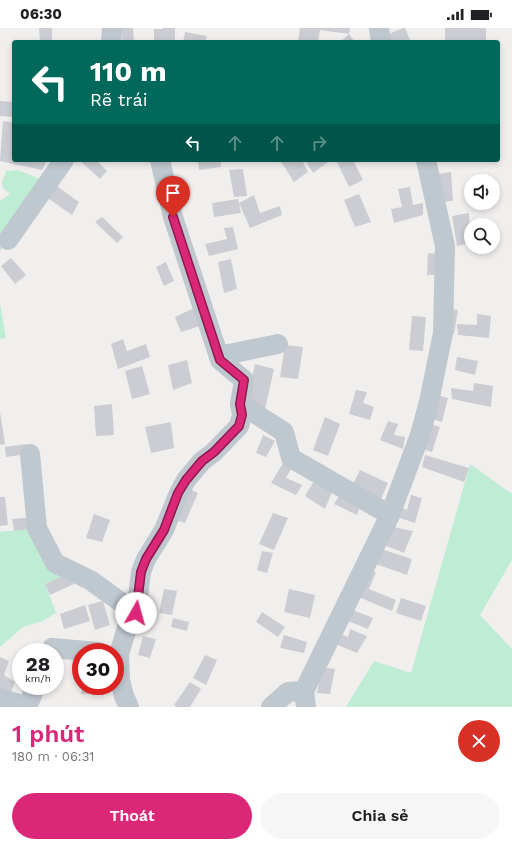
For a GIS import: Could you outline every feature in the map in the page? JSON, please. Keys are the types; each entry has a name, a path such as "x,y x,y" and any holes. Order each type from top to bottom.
{"street":[{"path":"110,40 112,28"},
{"path":"379,28 381,40"},
{"path":"8,240 63,162"},
{"path":"121,643 127,628 136,613 141,572 146,559 164,530 178,493 186,480 202,461 214,452 239,426 242,415 240,404 244,380 220,360 173,217 160,162"},
{"path":"271,707 288,692 305,699 390,515 420,435 429,402 443,332 445,246 426,162"},
{"path":"219,356 278,344"},
{"path":"240,404 284,432 290,458 390,515"},
{"path":"30,454 37,528 55,563 90,580 136,613"},
{"path":"0,698 28,707 33,695"},
{"path":"124,695 129,707"}],"green space":[{"path":"18,170 48,182 0,251 0,201 10,194 3,188 2,182 6,171"},
{"path":"0,303 6,338 0,339"},
{"path":"470,464 512,494 512,560 480,615 512,649 512,707 346,707 374,661 411,673"},
{"path":"37,528 69,573 45,584 56,613 43,621 23,627 0,647 0,532"}],"building":[{"path":"39,28 52,28 52,40 40,40"},
{"path":"121,28 133,28 134,40 122,40"},
{"path":"175,28 175,40 154,40 154,29"},
{"path":"300,28 350,28 349,34 320,30 318,40 298,40"},
{"path":"405,28 410,40 385,40 384,36"},
{"path":"445,28 486,28 486,40 445,40"},
{"path":"185,32 207,36 206,40 183,40"},
{"path":"349,34 354,40 342,40"},
{"path":"0,101 12,102 12,117 0,116"},
{"path":"3,121 12,123 12,162 46,162 42,170 0,161"},
{"path":"81,162 98,162 107,171 100,179"},
{"path":"198,162 220,162 221,167 199,170"},
{"path":"281,162 303,162 308,172 294,182"},
{"path":"306,162 328,162 313,173"},
{"path":"337,162 354,162 363,180 349,187"},
{"path":"243,169 247,196 234,197 229,170"},
{"path":"451,172 453,201 440,202 437,174"},
{"path":"54,184 79,202 72,215 45,196"},
{"path":"410,187 413,205 423,203 423,215 394,223 391,209 402,207 398,189"},
{"path":"359,194 371,222 355,227 344,200"},
{"path":"254,195 260,213 280,206 282,215 250,228 239,203"},
{"path":"238,199 241,213 214,217 212,203"},
{"path":"469,213 469,218 464,218 464,244 457,246 452,216"},
{"path":"102,217 123,237 117,243 95,222"},
{"path":"233,227 238,249 209,256 205,244 227,239 224,228"},
{"path":"428,253 442,254 441,275 427,275"},
{"path":"11,258 26,275 15,284 1,266"},
{"path":"231,259 237,289 224,293 218,262"},
{"path":"166,262 174,281 164,286 156,267"},
{"path":"194,308 200,326 181,332 175,317"},
{"path":"450,309 458,310 454,334 447,333"},
{"path":"477,314 491,316 489,338 458,335 457,324 477,325"},
{"path":"412,316 426,317 423,351 409,350"},
{"path":"123,339 127,351 146,344 150,357 118,369 111,344"},
{"path":"285,345 303,347 298,379 280,377"},
{"path":"457,357 478,361 475,375 455,370"},
{"path":"187,360 192,383 173,390 168,365"},
{"path":"255,364 274,369 265,409 246,406"},
{"path":"142,366 150,394 132,399 125,371"},
{"path":"474,383 493,386 491,407 452,399 451,388 473,391"},
{"path":"356,390 367,392 363,403 374,407 370,420 349,414"},
{"path":"435,394 448,398 442,422 429,418"},
{"path":"112,404 114,435 96,436 94,406"},
{"path":"0,412 5,444 0,445"},
{"path":"325,417 340,424 328,456 313,450"},
{"path":"388,421 398,424 394,435 405,437 403,449 380,440"},
{"path":"171,422 174,448 151,453 145,427"},
{"path":"427,423 440,427 432,452 419,448"},
{"path":"263,435 275,441 266,457 256,453"},
{"path":"26,444 27,454 6,457 5,447"},
{"path":"425,455 469,468 464,482 422,467"},
{"path":"283,463 292,467 286,478 302,485 296,495 271,483"},
{"path":"360,470 388,483 381,499 352,486"},
{"path":"314,481 332,492 325,509 305,496"},
{"path":"185,487 198,493 185,523 169,517"},
{"path":"411,495 422,498 415,523 394,516 398,506 407,510"},
{"path":"339,496 360,507 357,515 334,504"},
{"path":"0,497 5,497 8,525 0,526"},
{"path":"273,513 288,518 274,550 259,544"},
{"path":"94,514 110,520 102,542 86,538"},
{"path":"36,517 37,528 14,531 12,519"},
{"path":"394,527 413,531 404,553 377,542"},
{"path":"375,547 412,559 407,575 367,561"},
{"path":"262,551 273,553 267,573 257,570"},
{"path":"364,568 376,572 369,589 396,600 392,611 354,595"},
{"path":"69,573 74,584 50,595 45,584"},
{"path":"164,589 177,591 172,615 159,613"},
{"path":"289,589 315,595 310,618 284,612"},
{"path":"401,598 426,606 421,621 396,613"},
{"path":"103,601 110,625 95,630 88,605"},
{"path":"85,605 90,621 64,629 60,614"},
{"path":"348,608 373,618 368,629 343,619"},
{"path":"262,612 285,627 278,637 256,622"},
{"path":"173,618 189,622 187,631 171,627"},
{"path":"350,629 367,636 357,653 328,641 333,631 348,637"},
{"path":"284,635 307,642 304,653 280,648"},
{"path":"143,636 156,639 150,658 138,655"},
{"path":"205,655 217,660 206,685 193,678"},
{"path":"0,657 9,661 4,675 12,680 12,690 10,695 0,691"},
{"path":"322,667 335,669 330,694 317,693"},
{"path":"190,682 201,689 190,707 177,707 174,705"}],"route":[{"path":"136,613 141,572 146,559 164,530 178,493 186,480 202,461 214,452 239,426 242,415 240,404 244,380 220,360 173,217"}]}
